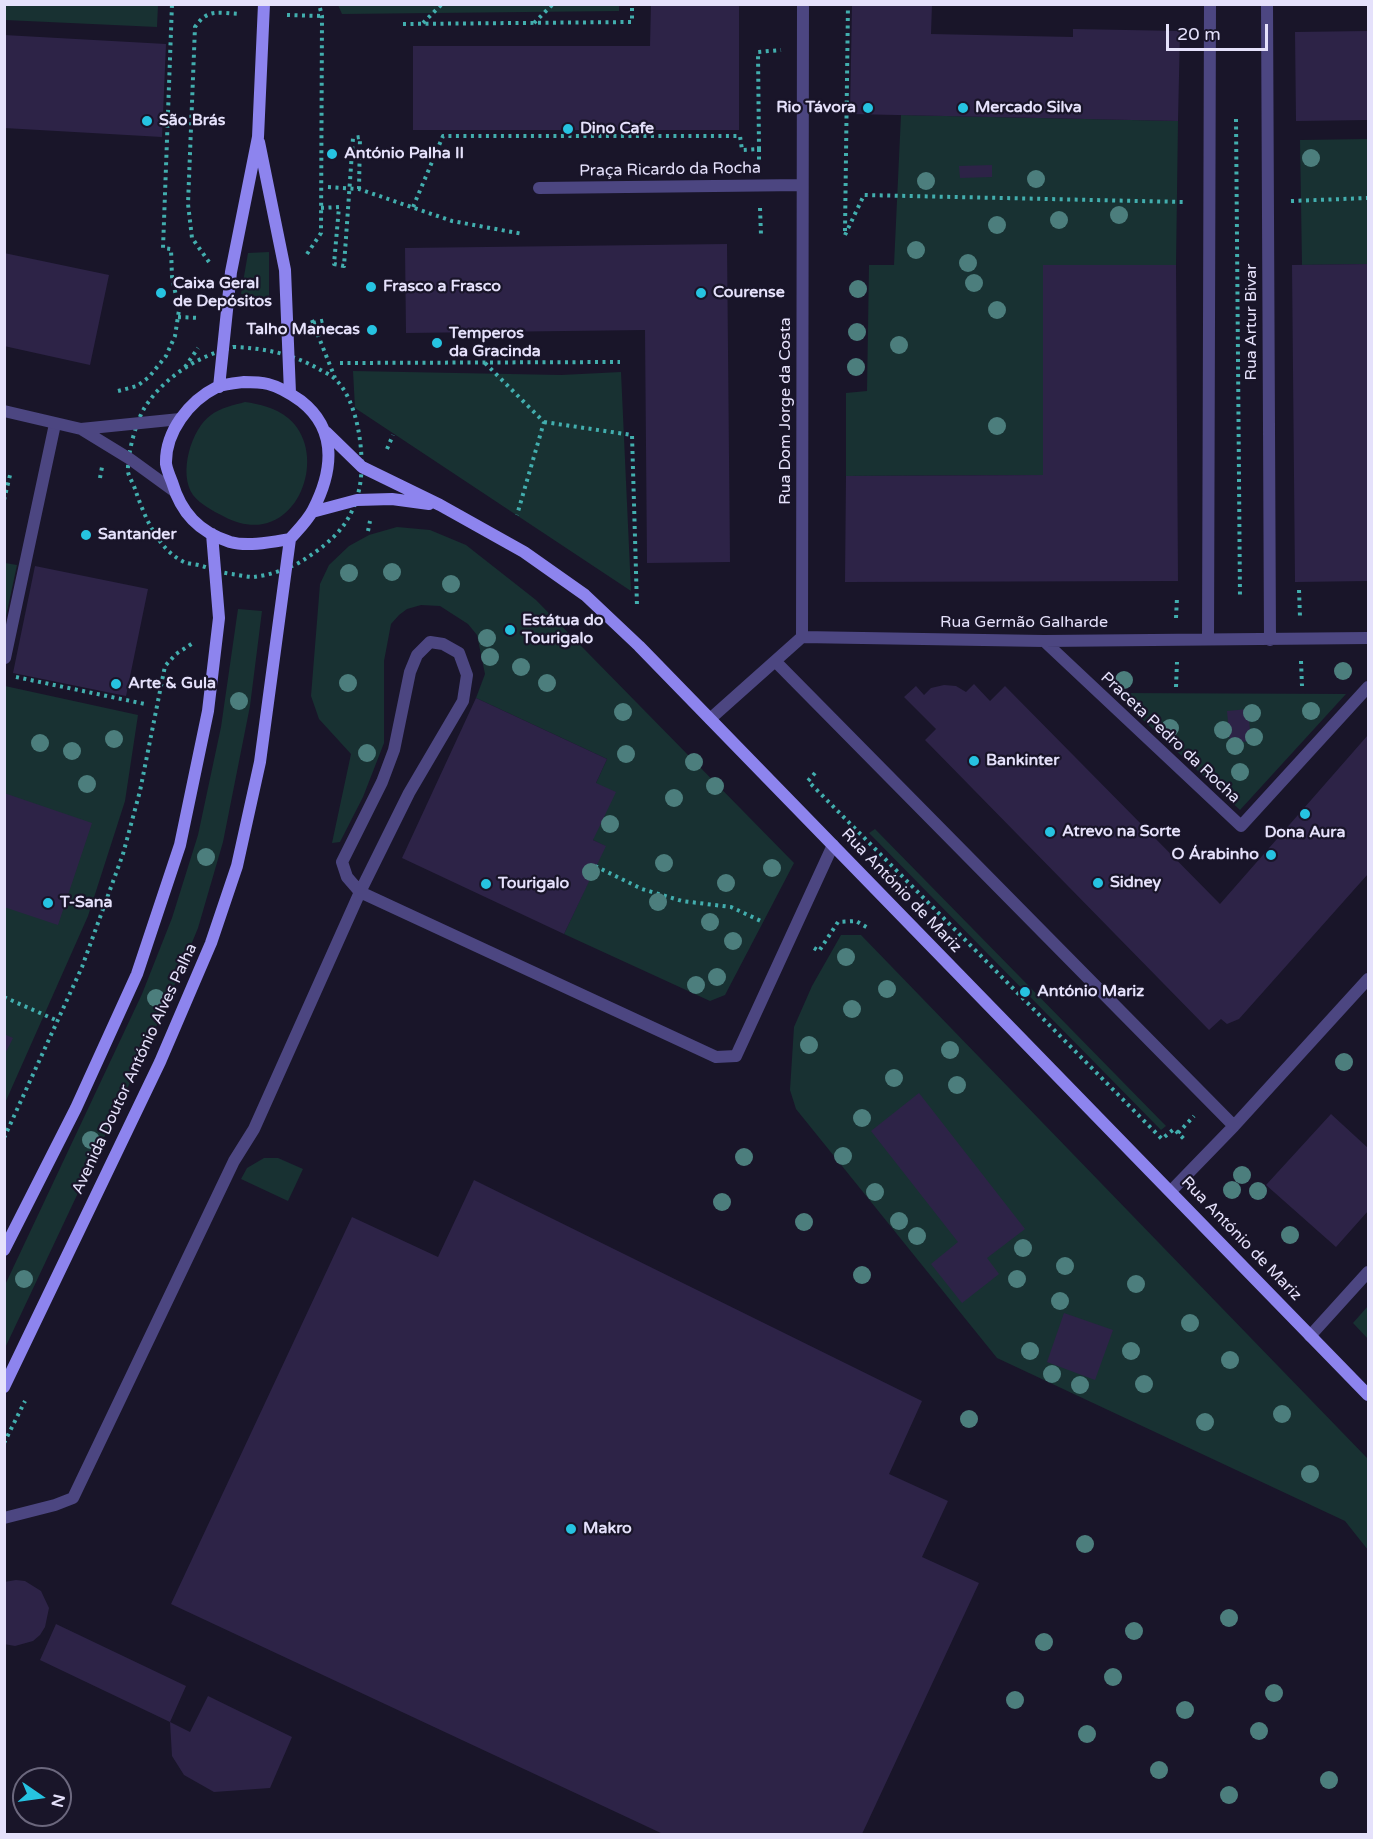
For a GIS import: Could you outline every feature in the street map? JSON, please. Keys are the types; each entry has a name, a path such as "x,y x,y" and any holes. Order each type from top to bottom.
{"street":[{"path":"219,387 231,273 258,137 264,4"},
{"name":"Rua Dom Jorge da Costa","path":"802,4 802,637"},
{"path":"1209,638 1210,4"},
{"name":"Rua Artur Bivar","path":"1267,4 1270,640"},
{"path":"258,137 285,270 290,393"},
{"name":"Praça Ricardo da Rocha","path":"539,188 802,185"},
{"path":"244,382 267,384 290,393 314,411 326,432 328,461 323,486 312,512 290,539 260,543 233,543 212,534 197,524 182,509 166,465 171,436 180,419 200,399 219,387 244,382"},
{"path":"4,411 81,429 180,419"},
{"path":"5,658 55,424"},
{"path":"81,429 174,490"},
{"name":"Rua António de Mariz","path":"326,432 362,467 440,505 524,552 585,595 710,719 1368,1395"},
{"path":"312,512 357,500 392,499 440,505"},
{"path":"4,1250 76,1108 137,974 180,845 208,711 219,618 212,534"},
{"name":"Avenida Doutor António Alves Palha","path":"4,1387 160,1062 211,943 230,888 260,762 290,539"},
{"path":"710,719 802,637"},
{"name":"Rua Germão Galharde","path":"802,637 1044,641 1368,638"},
{"name":"Praceta Pedro da Rocha","path":"1044,641 1241,826 1368,687"},
{"path":"4,1518 74,1498 234,1161 254,1129 360,892 409,793 463,701 467,675 459,653 443,644 429,642 417,655 410,672 393,750 386,771 342,862 347,877 360,892 716,1057 736,1056 833,845"},
{"path":"775,661 1234,1126"},
{"path":"1171,1191 1234,1126 1368,979"},
{"path":"1310,1336 1368,1272"}],"path":[{"path":"118,391 137,386 155,370 166,356 175,336 179,310 172,277 171,249 163,248 171,4"},
{"path":"306,260 308,252 321,233 322,16 319,4"},
{"path":"422,24 442,4"},
{"path":"534,23 553,4"},
{"path":"403,24 632,22 632,4"},
{"path":"848,4 845,234 864,195 1195,202"},
{"path":"211,13 202,16 195,27 188,204 192,238 212,264"},
{"path":"759,166 758,52 782,50"},
{"path":"413,207 443,135 740,136 742,150 759,149"},
{"path":"321,208 339,207 334,264 344,266 353,138 360,137 359,189"},
{"path":"328,187 359,189 452,221 523,234"},
{"path":"1287,201 1368,198"},
{"path":"1228,203 1247,203"},
{"path":"1237,203 1240,599"},
{"path":"760,204 760,235"},
{"path":"311,314 335,378 346,394 362,441"},
{"path":"178,317 199,318"},
{"path":"313,322 326,320"},
{"path":"184,369 202,341"},
{"path":"146,406 184,369 198,359 233,347 259,348 288,355 307,362 335,378"},
{"path":"340,363 620,363"},
{"path":"484,363 544,422 632,435 637,606"},
{"path":"517,515 544,422"},
{"path":"387,449 393,435"},
{"path":"4,500 11,471"},
{"path":"135,488 150,528 168,549 184,562 204,567 204,576"},
{"path":"301,562 326,545 345,526"},
{"path":"240,575 253,577 267,574"},
{"path":"1299,590 1300,624"},
{"path":"1176,598 1176,624"},
{"path":"1230,599 1250,598"},
{"path":"4,1138 82,967 123,854 140,791 165,666 176,654 193,644 197,637"},
{"path":"1301,658 1302,686"},
{"path":"1176,687 1177,660"},
{"path":"4,674 145,704"},
{"path":"815,773 808,781 1162,1139 1174,1129 1188,1144"},
{"path":"595,866 642,888 682,901 730,907 763,922"},
{"path":"814,948 819,951 838,922 855,921 868,928"},
{"path":"4,997 58,1021"},
{"path":"1178,1133 1196,1114"}],"green space":[{"path":"5,4 158,5 157,27 5,20"},
{"path":"619,4 619,11 342,14 338,5"},
{"path":"901,115 1178,121 1176,265 1043,265 1043,475 846,476 846,393 867,391 869,265 894,265"},
{"path":"1368,139 1368,264 1302,265 1300,140"},
{"path":"269,252 269,298 241,294 248,253"},
{"path":"353,371 561,375 621,372 631,591 355,408"},
{"path":"245,402 267,407 288,418 301,434 307,454 306,476 299,496 287,512 269,522 248,525 223,516 199,501 193,495 187,476 189,452 204,422 227,407"},
{"path":"397,527 430,530 466,545 536,600 794,863 725,995 710,1001 564,934 605,846 593,840 596,783 607,759 476,698 485,674 477,635 468,624 440,606 421,605 407,609 391,624 384,661 384,743 363,797 340,842 332,843 351,754 319,719 311,696 320,584 329,565 349,546 369,535"},
{"path":"4,563 17,565 5,621"},
{"path":"238,609 262,611 250,706 223,842 198,928 166,1006 5,1348 5,1285 142,994 172,918 198,835 221,727"},
{"path":"5,686 138,715 125,801 88,916 5,1103"},
{"path":"1114,693 1346,694 1240,810"},
{"path":"875,829 1166,1126 1161,1130 869,833"},
{"path":"841,935 861,935 1368,1459 1368,1550 1345,1521 997,1358 796,1109 790,1090 794,1027 812,986"},
{"path":"264,1158 278,1158 303,1169 288,1201 241,1179 247,1168"},
{"path":"1368,1306 1368,1339 1353,1323"}],"building":[{"path":"651,4 739,4 739,130 413,130 413,46 650,46"},
{"path":"852,4 932,4 931,34 1073,37 1073,29 1180,31 1178,121 850,114"},
{"path":"1368,31 1368,120 1296,121 1295,32"},
{"path":"4,35 166,44 162,137 4,128"},
{"path":"992,165 992,177 960,178 959,166"},
{"path":"727,244 730,562 647,563 645,330 406,333 405,248"},
{"path":"4,253 109,275 90,365 4,346"},
{"path":"1368,264 1368,581 1295,582 1292,265"},
{"path":"1043,265 1176,265 1178,581 845,582 846,476 1043,475"},
{"path":"35,566 148,589 126,696 13,673"},
{"path":"974,684 990,701 1005,686 1220,904 1368,735 1368,874 1239,1019 1227,1024 1221,1019 1209,1030 925,740 936,729 904,697 916,686 924,695 931,688 944,685 956,686 966,692"},
{"path":"476,698 607,759 596,783 616,792 593,840 606,846 564,934 402,858"},
{"path":"1248,709 1251,741 1230,743 1227,711"},
{"path":"4,793 92,823 58,925 4,907"},
{"path":"4,1034 13,1038 4,1056"},
{"path":"919,1093 1025,1229 987,1258 999,1274 962,1303 931,1264 958,1242 871,1131"},
{"path":"1331,1114 1368,1148 1368,1211 1336,1247 1266,1185"},
{"name":"Makro","path":"474,1180 922,1401 889,1474 948,1501 922,1557 979,1583 862,1834 663,1834 171,1604 352,1217 438,1257"},
{"path":"1064,1313 1113,1330 1095,1380 1047,1362"},
{"path":"25,1581 41,1591 49,1608 45,1627 40,1635 33,1641 15,1646 4,1644 4,1582"},
{"path":"56,1624 186,1686 170,1722 40,1660"},
{"path":"208,1696 292,1737 270,1788 214,1792 184,1775 172,1756 170,1722 190,1732"}],"place":[{"name":"Rio Távora","path":"868,108"},
{"name":"Mercado Silva","path":"963,108"},
{"name":"São Brás","path":"147,121"},
{"name":"Dino Cafe","path":"568,129"},
{"name":"António Palha II","path":"332,154"},
{"name":"Frasco a Frasco","path":"371,287"},
{"name":"Caixa Geral de Depósitos","path":"161,293"},
{"name":"Courense","path":"701,293"},
{"name":"Talho Manecas","path":"372,330"},
{"name":"Temperos da Gracinda","path":"437,343"},
{"name":"Santander","path":"86,535"},
{"name":"Estátua do Tourigalo","path":"510,630"},
{"name":"Arte & Gula","path":"116,684"},
{"name":"Bankinter","path":"974,761"},
{"name":"Dona Aura","path":"1305,814"},
{"name":"Atrevo na Sorte","path":"1050,832"},
{"name":"O Árabinho","path":"1271,855"},
{"name":"Sidney","path":"1098,883"},
{"name":"Tourigalo","path":"486,884"},
{"name":"T-Sana","path":"48,903"},
{"name":"António Mariz","path":"1025,992"},
{"name":"Makro","path":"571,1529"}]}
